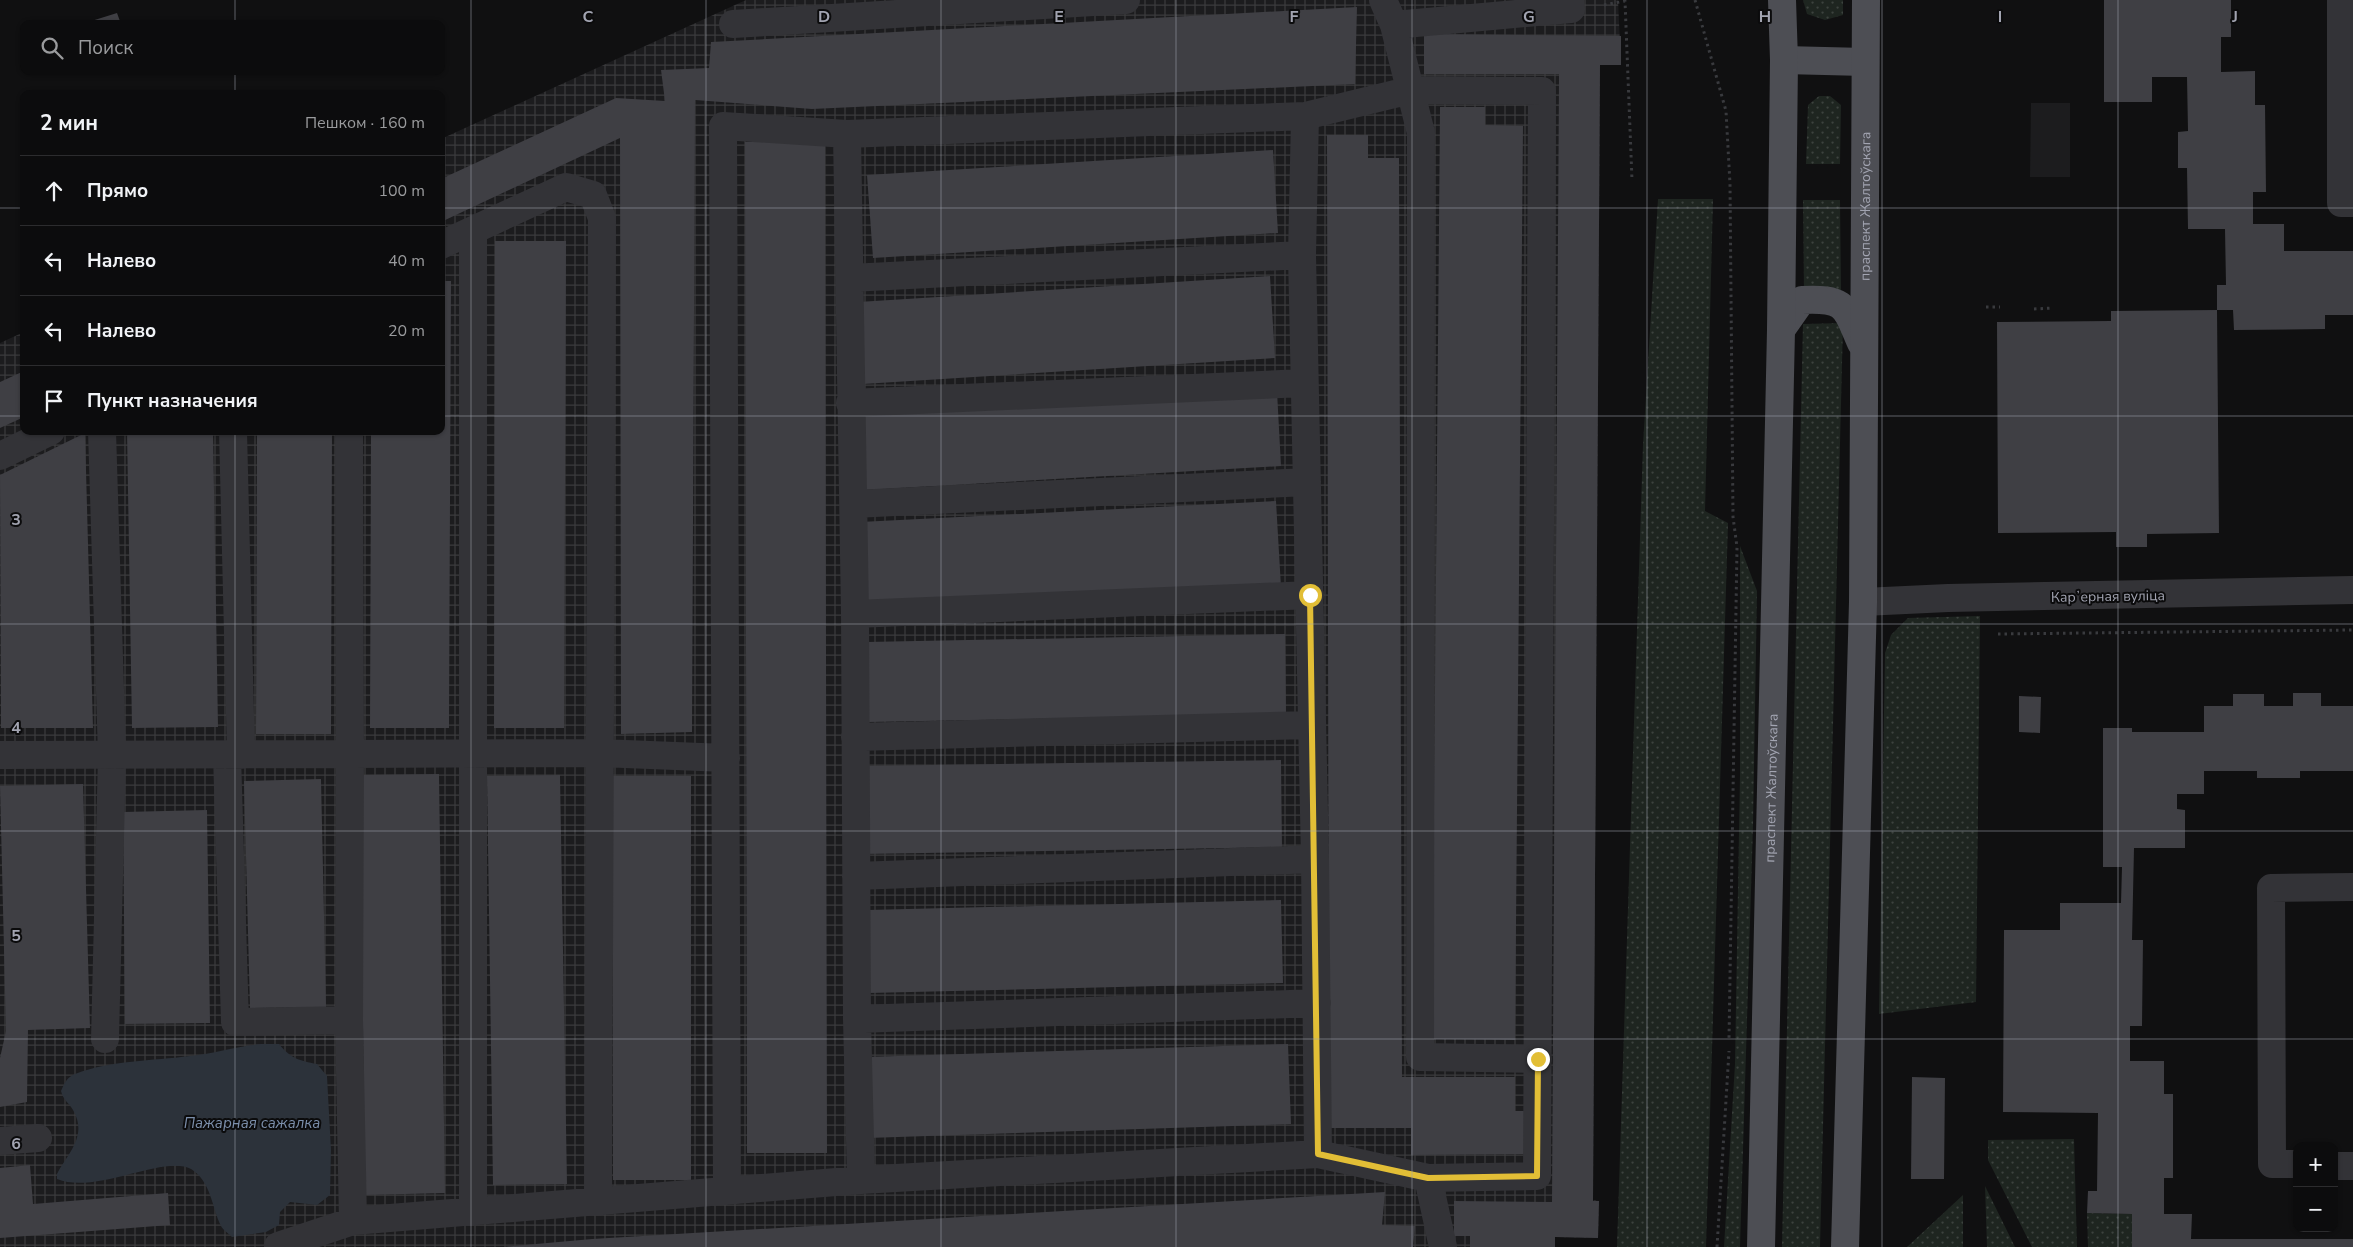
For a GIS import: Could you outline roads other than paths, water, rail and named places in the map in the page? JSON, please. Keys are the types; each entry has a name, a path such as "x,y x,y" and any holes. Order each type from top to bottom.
{"main road":[{"name":"праспект Жалтоўскага","path":"1761,1247 1781,330 1784,60 1782,0"},
{"name":"праспект Жалтоўскага","path":"1846,1247 1863,602 1866,0"},
{"path":"1784,60 1865,62"},
{"name":"праспект Жалтоўскага","path":"1781,330 1802,300 1827,299 1846,309 1865,352"}],"street":[{"path":"733,24 1110,0"},
{"path":"1382,0 1394,25 1422,133 1420,1058 1538,1059"},
{"path":"2341,0 2341,202 2353,203"},
{"path":"1394,25 1497,8 1570,5"},
{"path":"278,1246 353,1221 598,1202 861,1180 1318,1154 1428,1178 1537,1176 1542,92 1411,90 1305,116 847,134 723,126 727,1191"},
{"path":"1305,116 1302,255 1315,859 1318,1154"},
{"path":"847,134 850,403 854,504 856,1019 861,1180"},
{"path":"445,243 566,187 593,195 602,218 598,1202"},
{"path":"473,230 473,1212"},
{"path":"850,278 1302,255"},
{"path":"850,403 1304,383"},
{"path":"0,456 43,435"},
{"path":"102,435 112,755 105,1039"},
{"path":"233,435 235,1022 349,1020"},
{"path":"349,435 349,1020 353,1221"},
{"path":"854,504 1307,482"},
{"name":"Карʼерная вуліца","path":"1863,602 1948,598 2353,590"},
{"path":"855,614 1310,595"},
{"path":"855,737 1312,725"},
{"path":"0,755 600,753 726,758"},
{"path":"856,876 1315,859"},
{"path":"2293,1164 2272,1164 2270,888 2353,887"},
{"path":"856,1019 1317,1003"},
{"path":"0,1141 38,1138"},
{"path":"2338,1166 2353,1166"},
{"path":"1428,1178 1443,1247"}],"water":[{"name":"Пажарная сажалка","path":"262,1044 279,1044 287,1053 296,1058 317,1064 327,1076 331,1150 330,1195 317,1205 290,1202 280,1212 279,1225 266,1232 232,1237 221,1226 203,1180 191,1169 179,1166 164,1166 91,1182 73,1183 57,1179 57,1174 75,1144 77,1136 77,1119 61,1091 66,1081 72,1075 117,1063 199,1055"}]}
